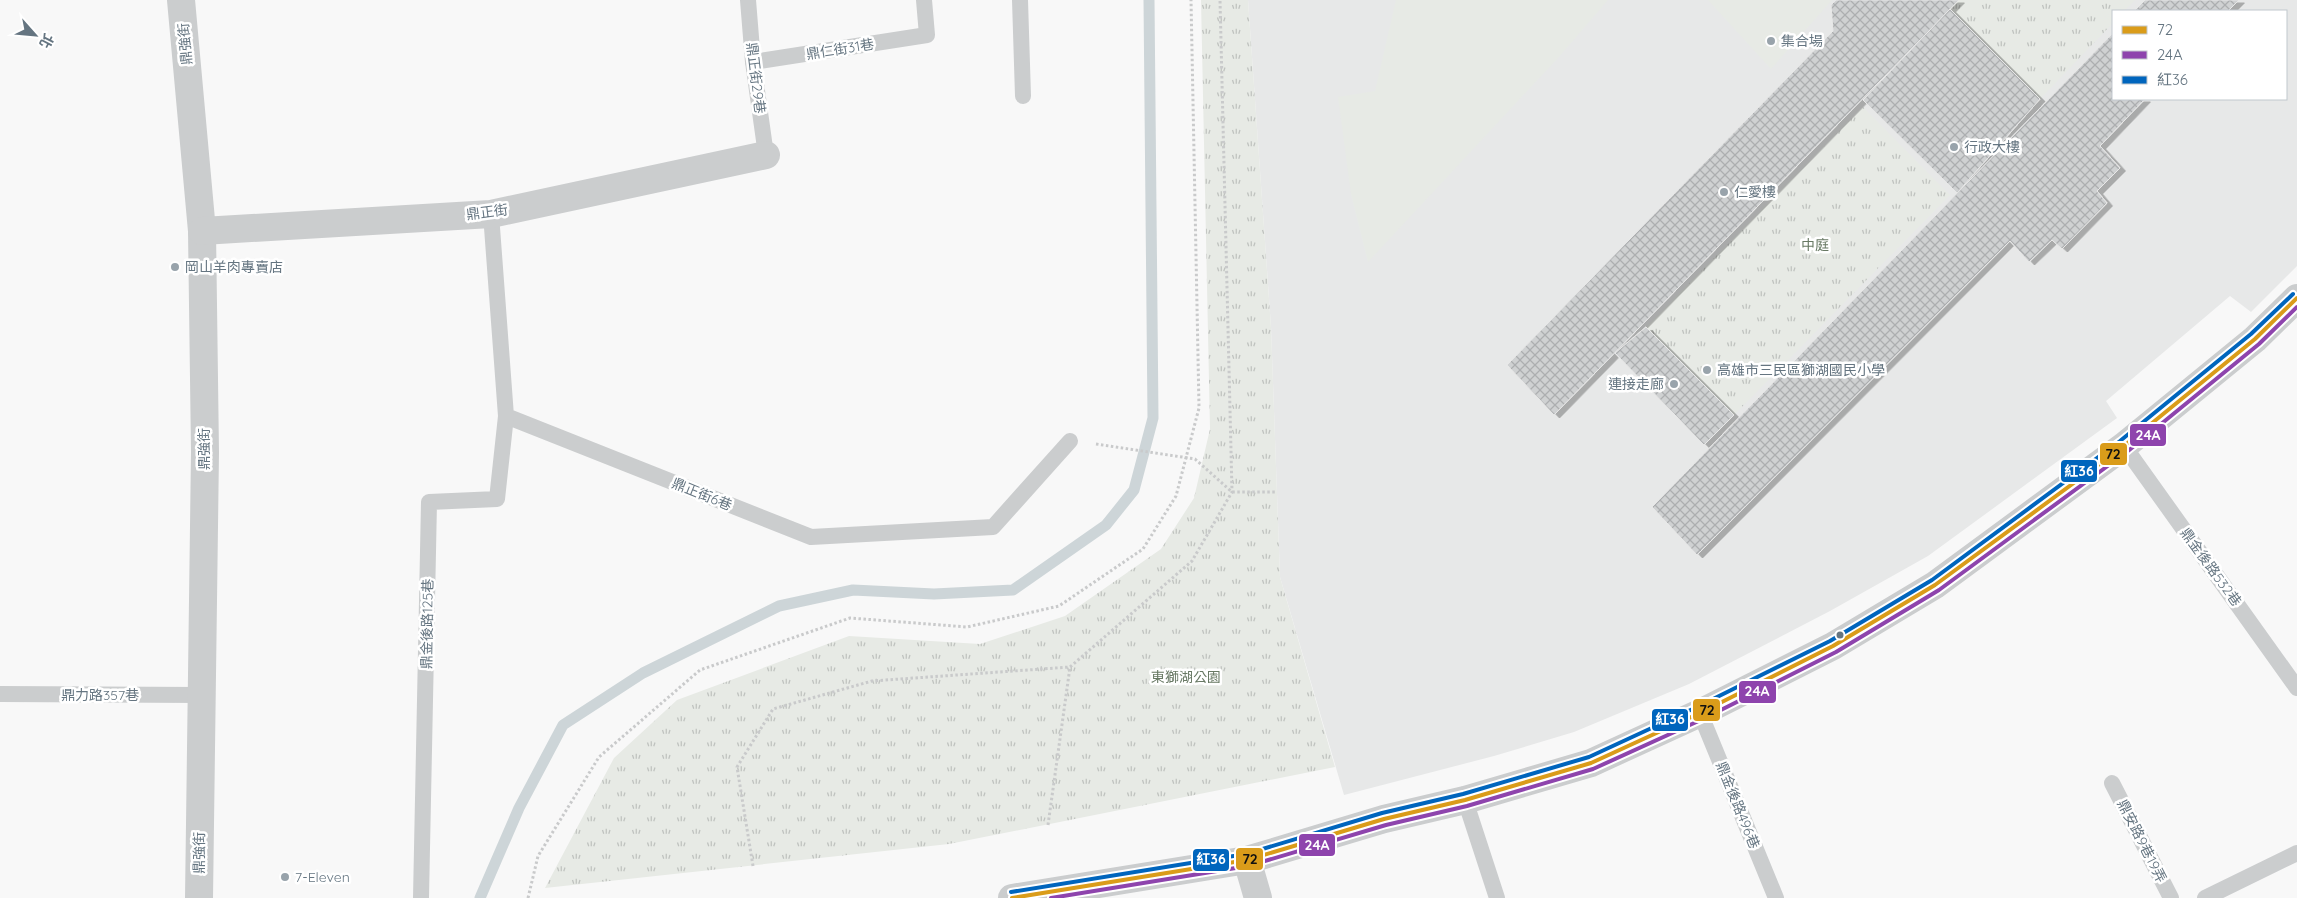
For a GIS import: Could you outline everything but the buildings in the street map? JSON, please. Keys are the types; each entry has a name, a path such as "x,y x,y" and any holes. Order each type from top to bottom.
{"street":[{"name":"鼎強街","path":"181,0 202,231 205,452 199,898"},
{"name":"鼎正街","path":"202,231 490,214 766,156"},
{"path":"1012,898 1247,860 1384,819 1465,800 1591,763 1700,713 1833,646 1935,585 2124,446 2256,340 2297,298"},
{"path":"1247,860 1258,898"}],"lane":[{"name":"鼎正街29巷","path":"748,0 766,156"},
{"name":"鼎仁街31巷","path":"754,62 927,35 924,0"},
{"path":"1020,0 1023,96"},
{"path":"490,214 506,416"},
{"name":"鼎正街6巷","path":"506,416 811,537 993,527 1070,441"},
{"name":"鼎金後路125巷","path":"421,898 429,502 497,499 506,416"},
{"name":"鼎金後路532巷","path":"2124,446 2297,688"},
{"name":"鼎力路357巷","path":"0,694 201,696"},
{"name":"鼎金後路496巷","path":"1700,713 1776,898"},
{"name":"鼎安路9巷19弄","path":"2112,783 2171,898"},
{"path":"1465,800 1497,898"},
{"path":"2205,898 2297,854"}],"path":[{"path":"753,866 737,767 773,709 872,681 1070,666 1192,562 1232,492 1220,0"},
{"path":"1110,446 1195,459 1232,492 1277,492"},
{"path":"1048,825 1070,666"}],"shaded area":[{"name":"高雄市三民區獅湖國民小學","path":"1248,0 2297,0 2297,266 2251,312 2230,296 2106,401 2117,418 1928,556 1830,611 1689,684 1574,732 1494,756 1344,795 1280,577 1271,327"}],"green space":[{"name":"東獅湖公園","path":"1201,0 1248,0 1271,327 1280,577 1335,767 949,844 545,888 614,758 677,700 849,636 980,644 1065,616 1161,549 1194,498 1210,429"},
{"path":"1396,0 1608,0 1558,58 1368,262 1351,194 1338,97 1375,91"},
{"name":"集合場","path":"1708,0 1832,0 1771,69"},
{"path":"1959,0 2135,0 2125,10 2112,10 2112,24 2040,99 1950,9"},
{"name":"中庭","path":"1863,107 1950,195 1734,415 1646,327"}],"waterway":[{"path":"480,898 519,808 563,725 643,673 779,606 853,590 934,594 1013,590 1106,525 1134,490 1153,418 1149,0"}],"transit line":[{"name":"紅36","path":"1011,892 1246,854 1382,813 1463,794 1589,757 1697,707 1830,641 1932,580 2120,441 2251,334 2293,294"},
{"name":"72","path":"1012,898 1247,860 1384,819 1465,800 1591,763 1700,713 1833,646 1935,585 2124,446 2255,339 2297,298"},
{"name":"24A","path":"1051,898 1248,866 1386,825 1467,806 1593,769 1703,719 1836,652 1939,590 2128,451 2259,344 2297,307"}],"place":[{"name":"集合場","path":"1771,41"},
{"name":"行政大樓","path":"1954,147"},
{"name":"仁愛樓","path":"1724,192"},
{"name":"岡山羊肉專賣店","path":"175,267"},
{"name":"高雄市三民區獅湖國民小學","path":"1707,370"},
{"name":"連接走廊","path":"1674,384"},
{"name":"7-Eleven","path":"285,877"}]}
